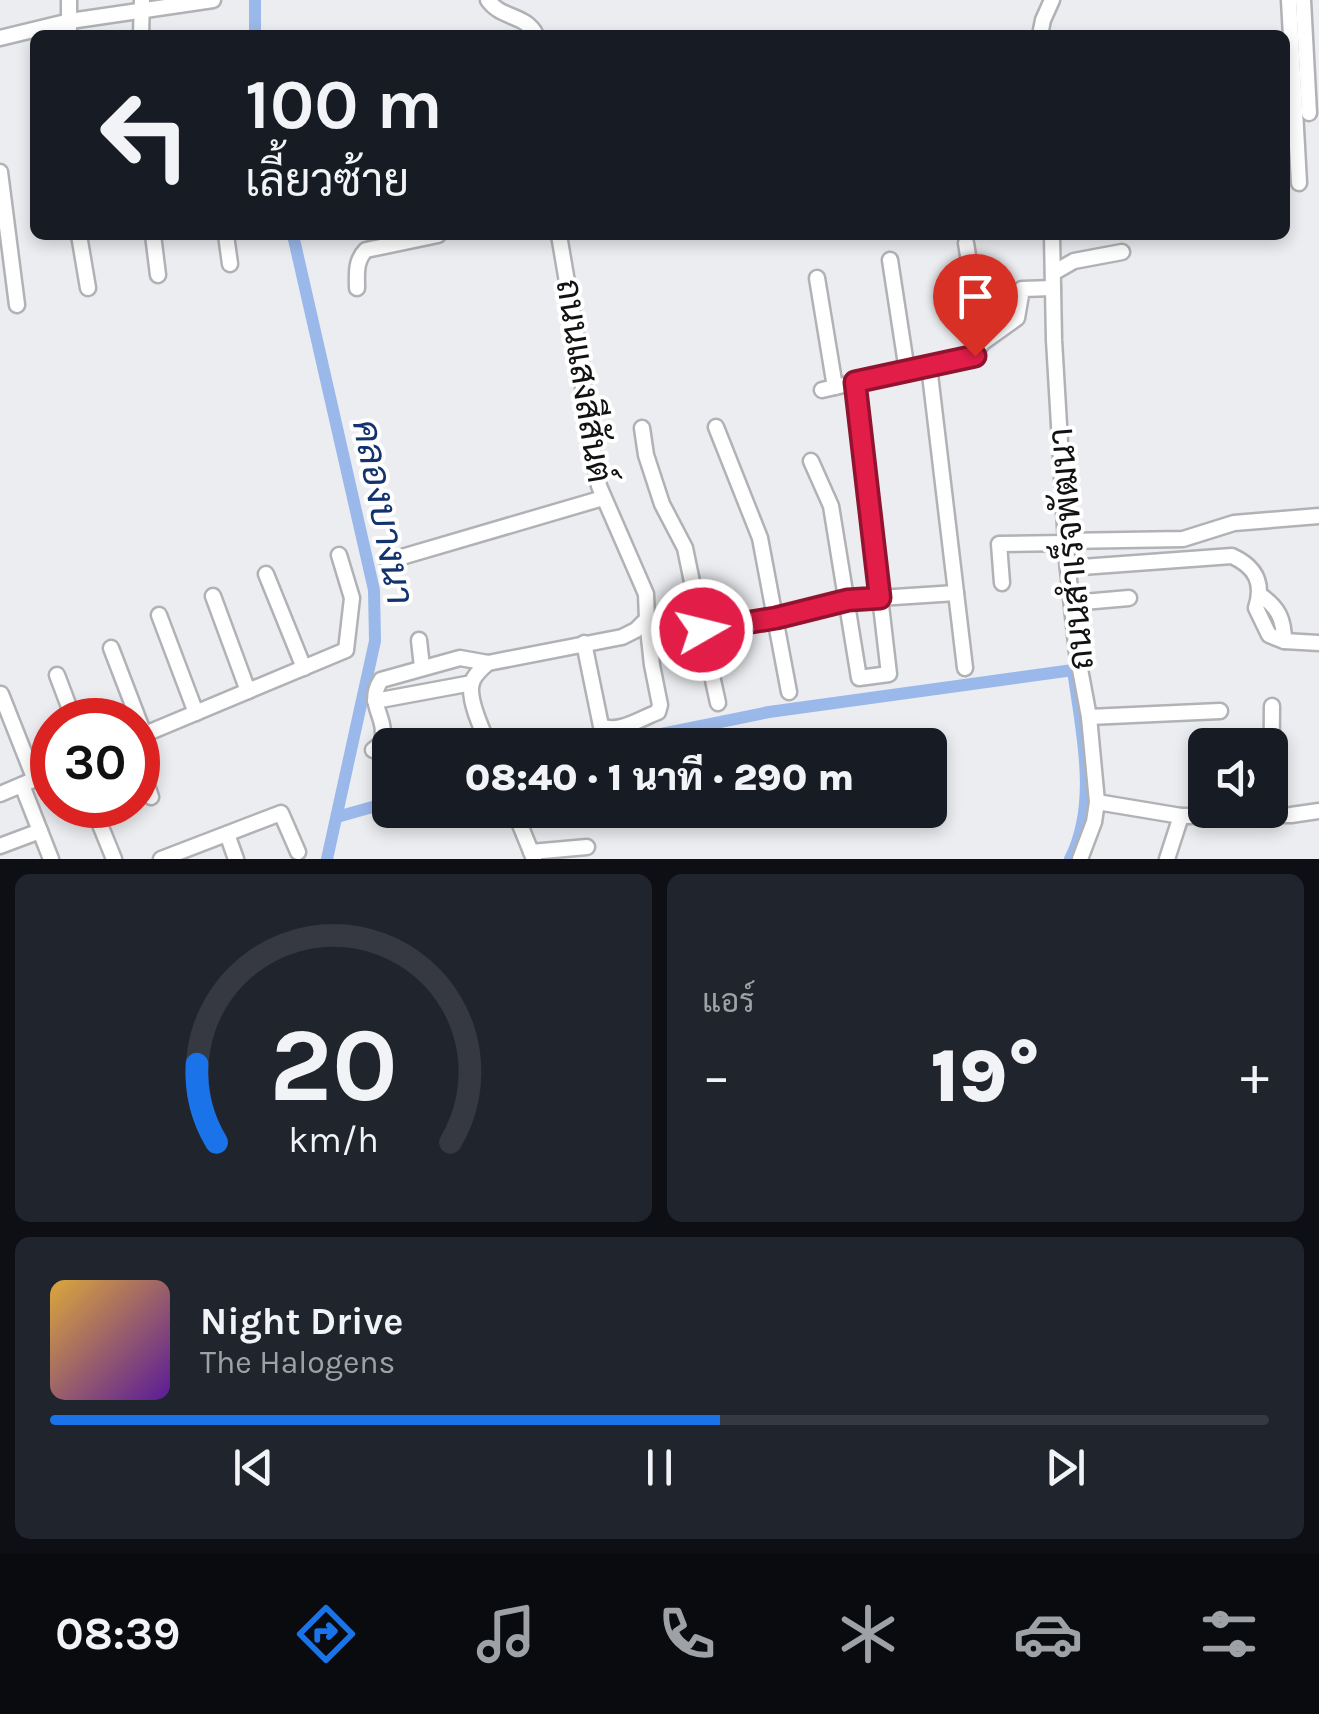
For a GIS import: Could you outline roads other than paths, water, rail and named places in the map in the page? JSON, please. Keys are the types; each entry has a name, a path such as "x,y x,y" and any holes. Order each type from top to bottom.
{"street":[{"path":"68,0 70,28 143,5 213,0"},
{"path":"488,0 495,9 528,22 533,30"},
{"path":"1041,30 1052,0"},
{"path":"1290,0 1308,113"},
{"path":"1299,184 1308,113 1303,0"},
{"path":"141,30 143,5"},
{"path":"0,38 30,34"},
{"path":"0,172 17,304"},
{"path":"80,240 88,288"},
{"path":"154,240 158,274"},
{"path":"227,240 230,264"},
{"path":"357,288 357,264 366,250 414,240"},
{"name":"ถนนแสงสีสันต์","path":"560,240 603,498 641,582 648,610 658,712 616,729 601,726 584,643"},
{"name":"ถนนสำเร็จพัฒนา","path":"1052,240 1068,568 1097,802 1080,859"},
{"path":"966,243 982,343"},
{"path":"817,278 828,389 975,356 982,343 1018,318 1022,289 1053,280 1074,262 1122,252"},
{"path":"890,260 907,371"},
{"path":"930,366 965,668"},
{"path":"811,461 831,506 859,678 888,674 855,382"},
{"path":"716,427 760,538 790,692"},
{"path":"642,428 646,455 662,504 685,548 718,703"},
{"path":"388,561 603,498"},
{"path":"1002,583 999,544 1183,540 1234,523 1319,516"},
{"path":"160,728 346,650 352,598 339,555"},
{"path":"1068,568 1232,556 1248,563 1254,571 1260,595 1272,603 1284,625 1284,641 1319,643"},
{"path":"266,574 304,668"},
{"path":"702,630 776,618 848,600 956,593"},
{"path":"213,596 248,691"},
{"path":"1072,603 1128,598"},
{"path":"159,615 196,713"},
{"path":"384,728 375,702 381,680 460,658 488,664 622,636 647,619"},
{"path":"418,640 422,667"},
{"path":"111,648 127,698"},
{"path":"481,728 472,682 488,664"},
{"path":"57,675 66,698"},
{"path":"375,702 472,682"},
{"path":"0,694 51,859"},
{"path":"1272,706 1272,728"},
{"path":"1088,710 1220,710"},
{"path":"0,794 28,782"},
{"path":"1097,802 1188,816"},
{"path":"1288,814 1319,811"},
{"path":"170,857 281,813 298,852"},
{"path":"1166,859 1182,816"},
{"path":"101,828 114,859"},
{"path":"521,828 532,856 587,847"},
{"path":"0,846 40,831"},
{"path":"227,834 236,859"}],"waterway":[{"name":"คลองบางนา","path":"255,0 255,30"},
{"name":"คลองบางนา","path":"294,240 374,590 375,641 327,859"},
{"path":"690,728 769,712 1073,670 1086,790 1079,837 1070,859"},
{"path":"337,817 372,807"}]}
